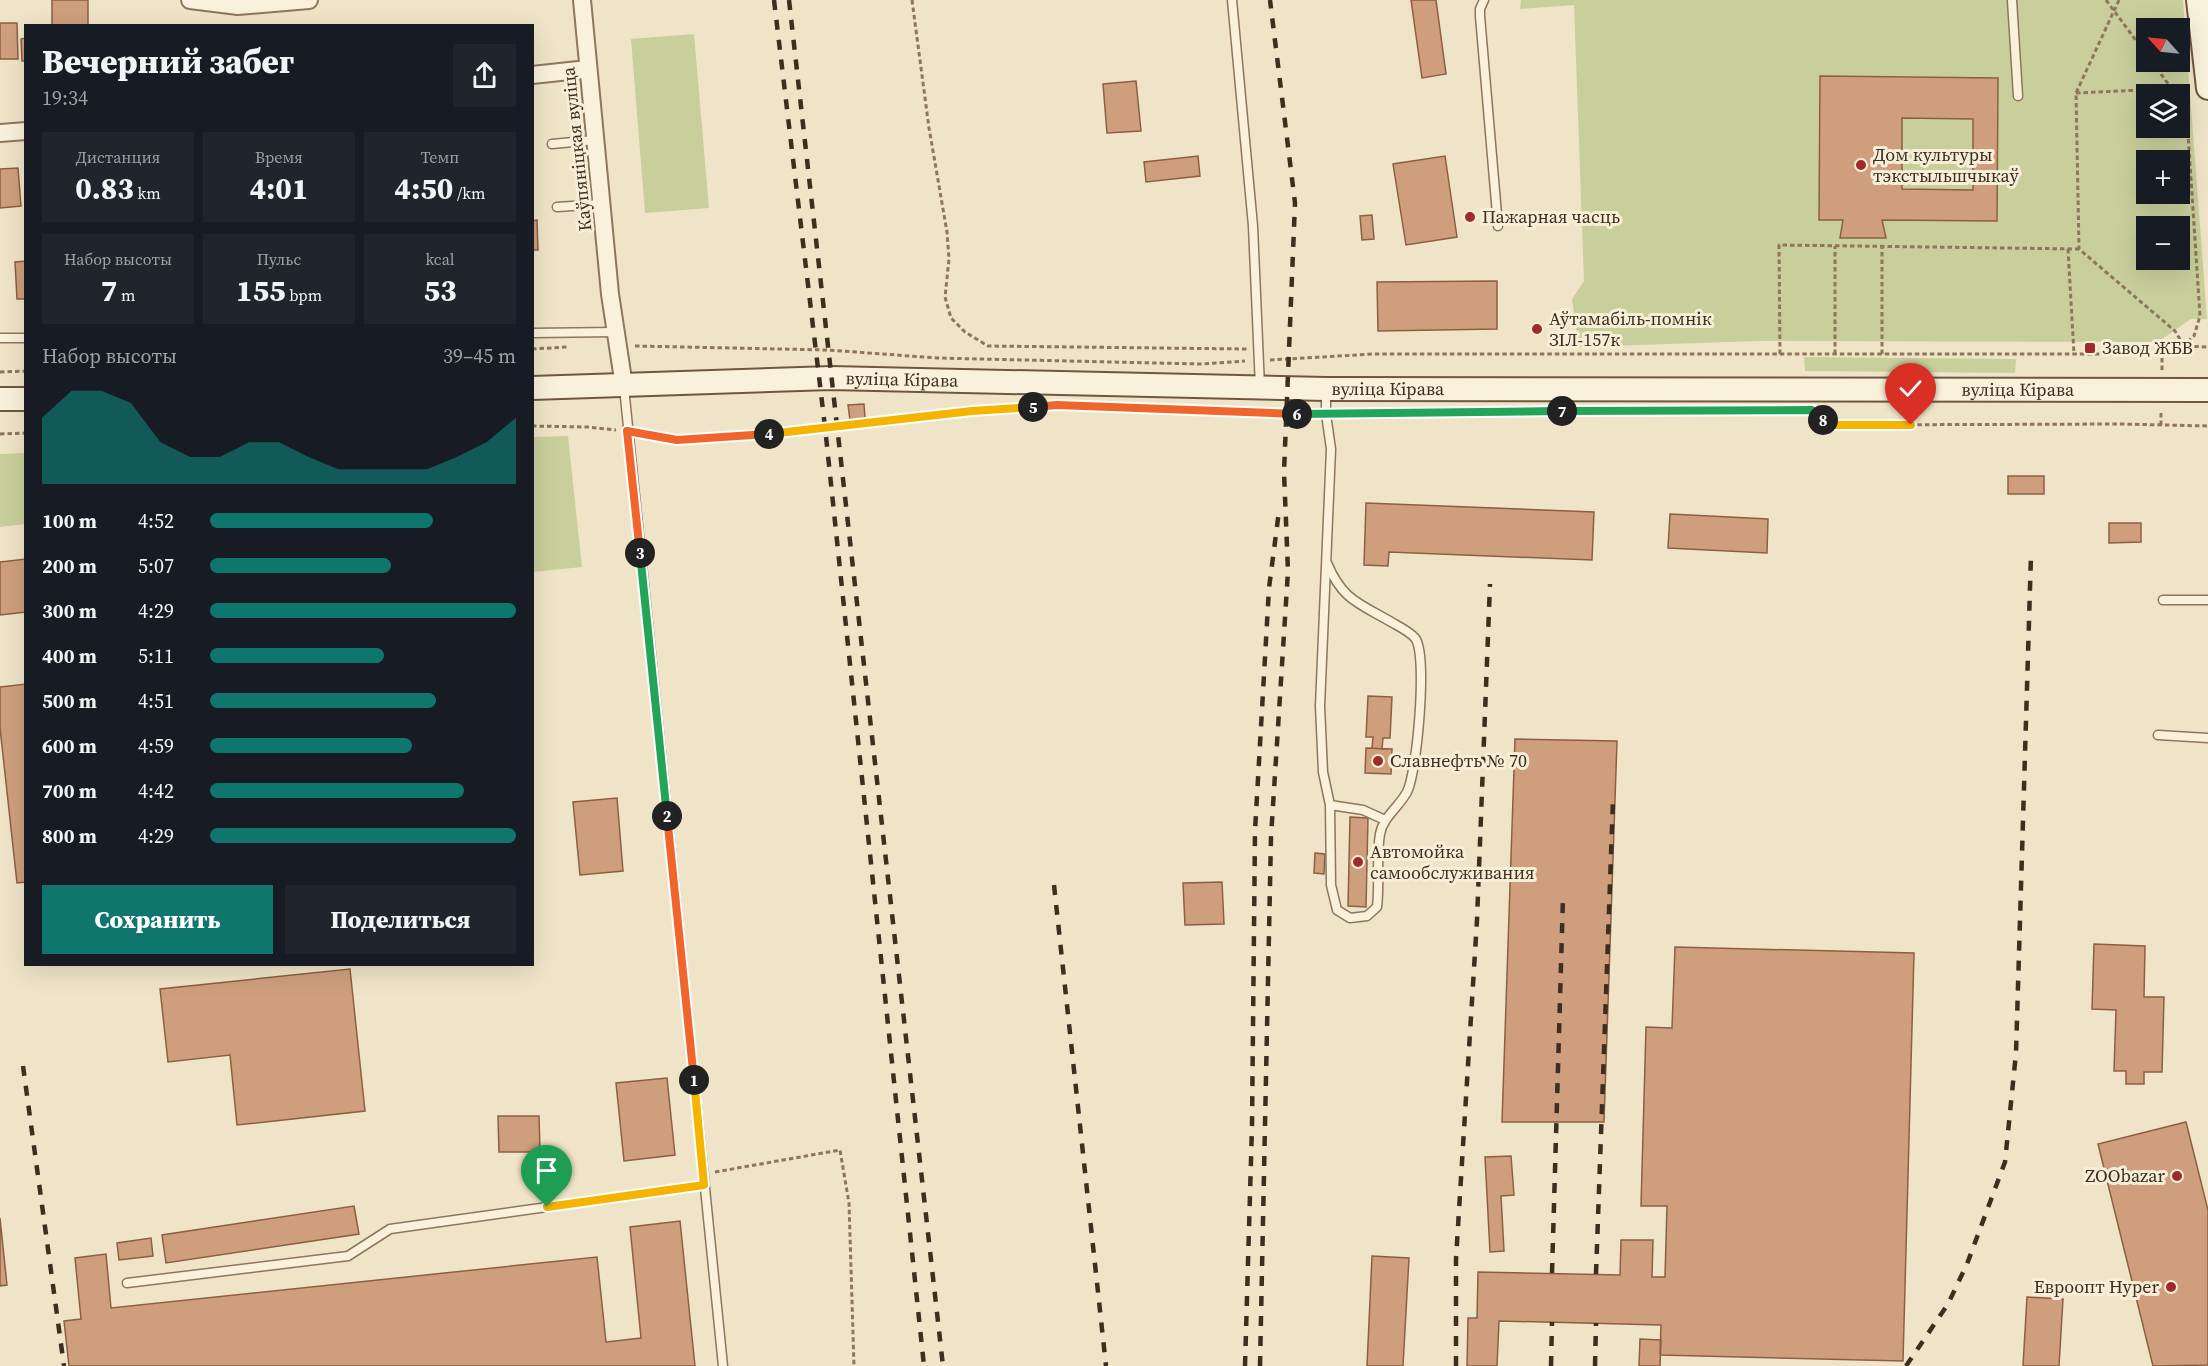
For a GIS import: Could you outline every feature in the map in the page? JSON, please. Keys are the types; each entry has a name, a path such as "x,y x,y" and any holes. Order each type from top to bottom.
{"main road":[{"path":"2198,0 2208,88"},
{"name":"вуліца Кірава","path":"534,388 831,378 1326,389 2208,390"},
{"path":"0,399 24,399"}],"street":[{"path":"190,0 238,6 309,0"},
{"name":"Каўпяніцкая вуліца","path":"582,0 610,294 624,386"},
{"path":"534,75 588,69"},
{"path":"0,133 24,130"}],"lane":[{"path":"1232,0 1253,226 1260,387"},
{"path":"1484,0 1480,16 1498,226"},
{"path":"2012,0 2018,96"},
{"path":"552,144 595,140"},
{"path":"557,207 602,204"},
{"path":"534,333 617,339"},
{"path":"0,338 24,338"},
{"path":"624,386 723,1366"},
{"path":"1326,389 1326,414 1331,449 1320,706 1323,772 1330,805 1331,885 1337,910 1350,918 1367,916 1377,907 1380,834 1385,820 1408,791 1414,772 1421,654 1416,639 1404,629 1346,596 1335,581 1327,563"},
{"path":"2163,600 2208,600"},
{"path":"2158,735 2208,738"},
{"path":"1330,805 1363,810 1385,820"},
{"path":"126,1283 348,1256 390,1229 704,1185"}],"path":[{"path":"912,0 947,232 949,259 945,297 951,318 964,332 988,346 1258,349"},
{"path":"2106,0 2136,40"},
{"path":"2079,249 2076,93 2119,0"},
{"path":"2076,93 2136,90"},
{"path":"617,339 949,358 1200,364 1373,354 2174,354 2194,336 2200,316 2188,138"},
{"path":"1780,354 1779,245 2079,249 2175,331 2184,346"},
{"path":"1834,354 1835,246"},
{"path":"1882,247 1882,354"},
{"path":"2068,249 2074,354"},
{"path":"2184,346 2208,347"},
{"path":"534,348 575,347"},
{"path":"0,372 24,371"},
{"path":"534,426 588,427 677,440 782,433 972,411 1057,405 1326,414 1476,411"},
{"path":"1801,410 1812,410 1829,425 2208,426"},
{"path":"0,434 24,433"},
{"path":"703,1174 840,1150 849,1203 854,1366"}],"green space":[{"path":"1521,0 2183,0 2184,18 2136,18 2136,72 2188,72 2189,84 2136,84 2136,138 2190,138 2190,93 2207,319 2191,319 2158,342 1760,341 1579,347 1572,299 1584,281 1574,5 1520,9"},
{"path":"694,34 709,208 645,213 631,39"},
{"path":"1804,357 2016,359 2015,373 1805,371"},
{"path":"568,436 582,567 534,572 534,437"},
{"path":"24,453 24,524 0,527 0,454"}],"building":[{"path":"52,0 88,0 88,24 52,24"},
{"path":"1411,0 1436,0 1446,74 1422,78"},
{"path":"0,23 17,23 18,59 0,59"},
{"path":"24,38 24,61 22,61 21,39"},
{"name":"Дом культуры тэкстыльшчыкаў","path":"1820,76 1998,78 1997,221 1882,220 1886,238 1840,238 1843,220 1819,220","holes":["1902,118 1973,119 1973,190 1902,189"]},
{"path":"1136,81 1141,131 1107,133 1103,84"},
{"path":"1198,156 1200,176 1146,182 1144,162"},
{"name":"Пажарная часць","path":"1445,156 1457,237 1406,245 1393,164"},
{"path":"18,168 21,206 0,208 0,169"},
{"path":"1372,215 1374,239 1362,240 1360,216"},
{"path":"537,220 538,250 534,250 534,221"},
{"path":"24,261 24,299 17,299 15,262"},
{"path":"1497,281 1497,329 1378,331 1377,282"},
{"path":"864,404 865,418 850,420 848,405"},
{"path":"2008,476 2044,476 2044,494 2008,494"},
{"path":"1366,503 1594,512 1592,560 1389,552 1388,566 1364,565"},
{"path":"1670,514 1768,519 1767,553 1668,548"},
{"path":"2109,523 2141,523 2141,542 2109,543"},
{"path":"24,559 24,612 0,615 0,562"},
{"path":"24,684 24,882 17,883 0,728 0,687"},
{"path":"1368,696 1392,697 1390,738 1383,738 1382,749 1372,748 1373,737 1366,737"},
{"path":"1515,739 1617,741 1604,1122 1502,1122"},
{"name":"Славнефть № 70","path":"1366,748 1392,749 1391,774 1365,773"},
{"path":"617,798 623,871 580,875 573,802"},
{"name":"Автомойка самообслуживания","path":"1350,817 1368,818 1366,907 1348,906"},
{"path":"1315,853 1325,854 1324,874 1314,873"},
{"path":"1222,882 1224,924 1185,925 1183,883"},
{"path":"2094,944 2145,946 2144,997 2164,997 2162,1072 2144,1072 2144,1084 2126,1084 2126,1071 2114,1071 2116,1010 2092,1009"},
{"path":"1675,947 1914,953 1903,1361 1660,1355 1661,1325 1499,1321 1497,1366 1467,1366 1468,1318 1477,1318 1478,1272 1620,1275 1621,1240 1653,1240 1652,1277 1665,1277 1667,1206 1641,1206 1646,1027 1672,1028"},
{"path":"350,969 365,1111 237,1125 230,1055 168,1062 160,989"},
{"path":"667,1078 675,1155 624,1161 616,1083"},
{"path":"498,1116 539,1116 540,1152 499,1152"},
{"name":"Евроопт Hyper","path":"2186,1122 2208,1210 2208,1365 2153,1366 2098,1144"},
{"path":"1511,1156 1514,1195 1501,1196 1504,1251 1490,1252 1485,1157"},
{"path":"354,1206 359,1234 166,1263 162,1235"},
{"path":"0,1218 7,1285 0,1286"},
{"path":"680,1221 695,1366 69,1366 64,1321 81,1319 75,1258 106,1254 111,1308 597,1257 606,1342 641,1338 630,1227"},
{"path":"151,1238 153,1256 119,1260 117,1243"},
{"path":"1372,1256 1409,1258 1403,1366 1367,1366"},
{"path":"2027,1297 2063,1299 2059,1366 2023,1366"},
{"path":"1640,1339 1661,1340 1660,1366 1639,1366"}],"railway":[{"path":"774,0 825,427 924,1366"},
{"path":"789,0 943,1366"},
{"path":"1260,1366 1271,837 1288,571 1284,472 1295,203 1270,0"},
{"path":"1245,1366 1252,1126 1255,831 1269,588 1279,511"},
{"path":"1906,1366 1948,1304 1967,1264 2005,1162 2016,1053 2031,555"},
{"path":"1456,1366 1456,1259 1477,920 1490,584"},
{"path":"1596,1274 1613,799"},
{"path":"1054,885 1106,1366"},
{"path":"1552,1273 1563,897"},
{"path":"23,1066 64,1366"},
{"path":"1551,1366 1552,1322"},
{"path":"1595,1366 1596,1323"}],"place":[{"name":"Дом культуры тэкстыльшчыкаў","path":"1861,165"},
{"name":"Пажарная часць","path":"1470,217"},
{"name":"Аўтамабіль-помнік ЗІЛ-157к","path":"1537,329"},
{"name":"Завод ЖБВ","path":"2090,348"},
{"name":"Славнефть № 70","path":"1378,761"},
{"name":"Автомойка самообслуживания","path":"1358,862"},
{"name":"ZOObazar","path":"2177,1176"},
{"name":"Евроопт Hyper","path":"2171,1287"}],"route":[{"path":"547,1207 704,1185 627,431 677,440 782,433 972,411 1057,405 1286,414 1812,410 1829,425 1911,425"}]}
